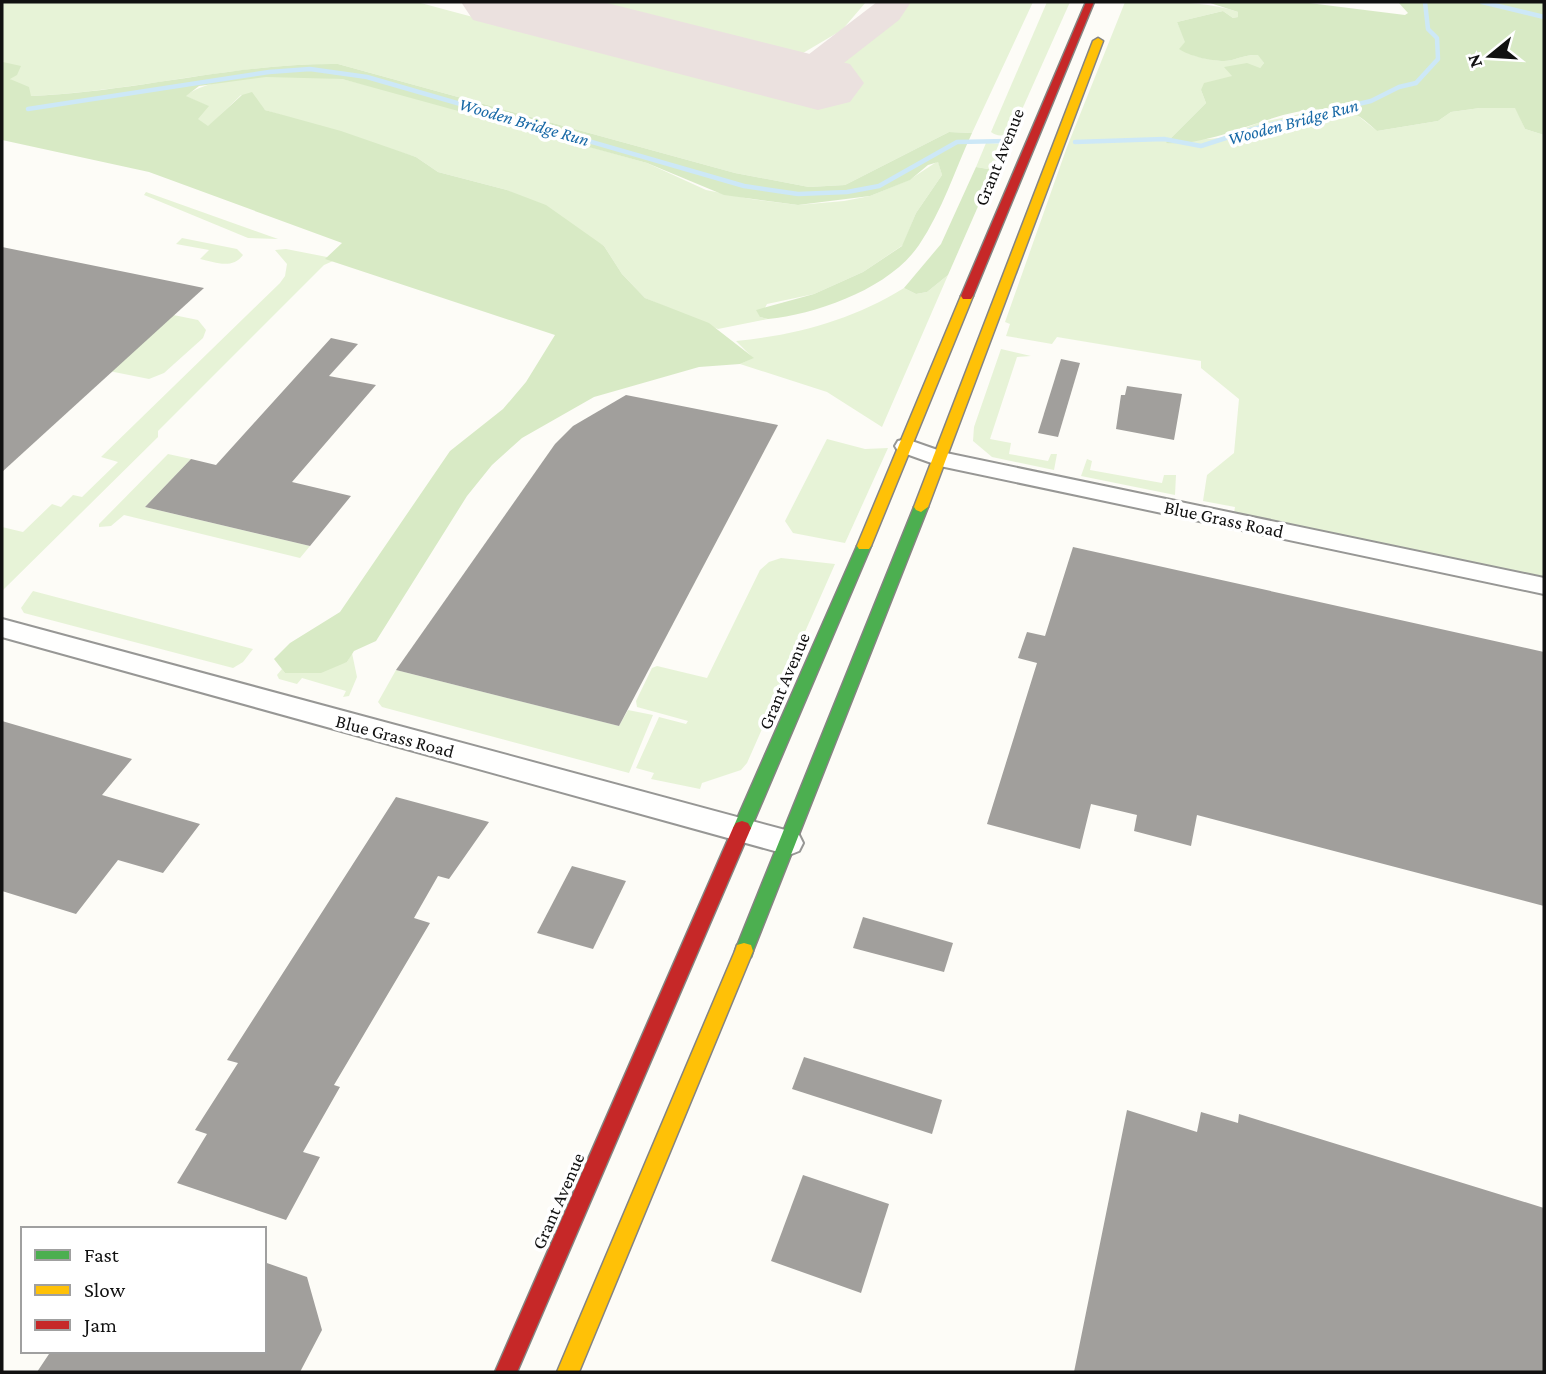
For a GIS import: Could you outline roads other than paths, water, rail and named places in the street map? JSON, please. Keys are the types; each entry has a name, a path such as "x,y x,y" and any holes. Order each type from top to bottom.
{"main road":[{"name":"Grant Avenue","path":"506,1372 743,831 906,446 1040,112 1090,2"},
{"path":"568,1372 789,843 940,459 1104,28"}],"street":[{"name":"Blue Grass Road","path":"906,446 940,459 1544,586"},
{"name":"Blue Grass Road","path":"2,628 789,843"}],"waterway":[{"name":"Wooden Bridge Run","path":"1075,142 1164,139 1201,146 1257,128 1371,101 1399,87 1416,83 1438,59 1437,38 1428,29 1425,2"},
{"path":"1482,2 1544,17"},
{"name":"Wooden Bridge Run","path":"28,109 269,72 310,69 367,77 744,186 798,194 847,192 879,186 957,142 1008,141"}]}
